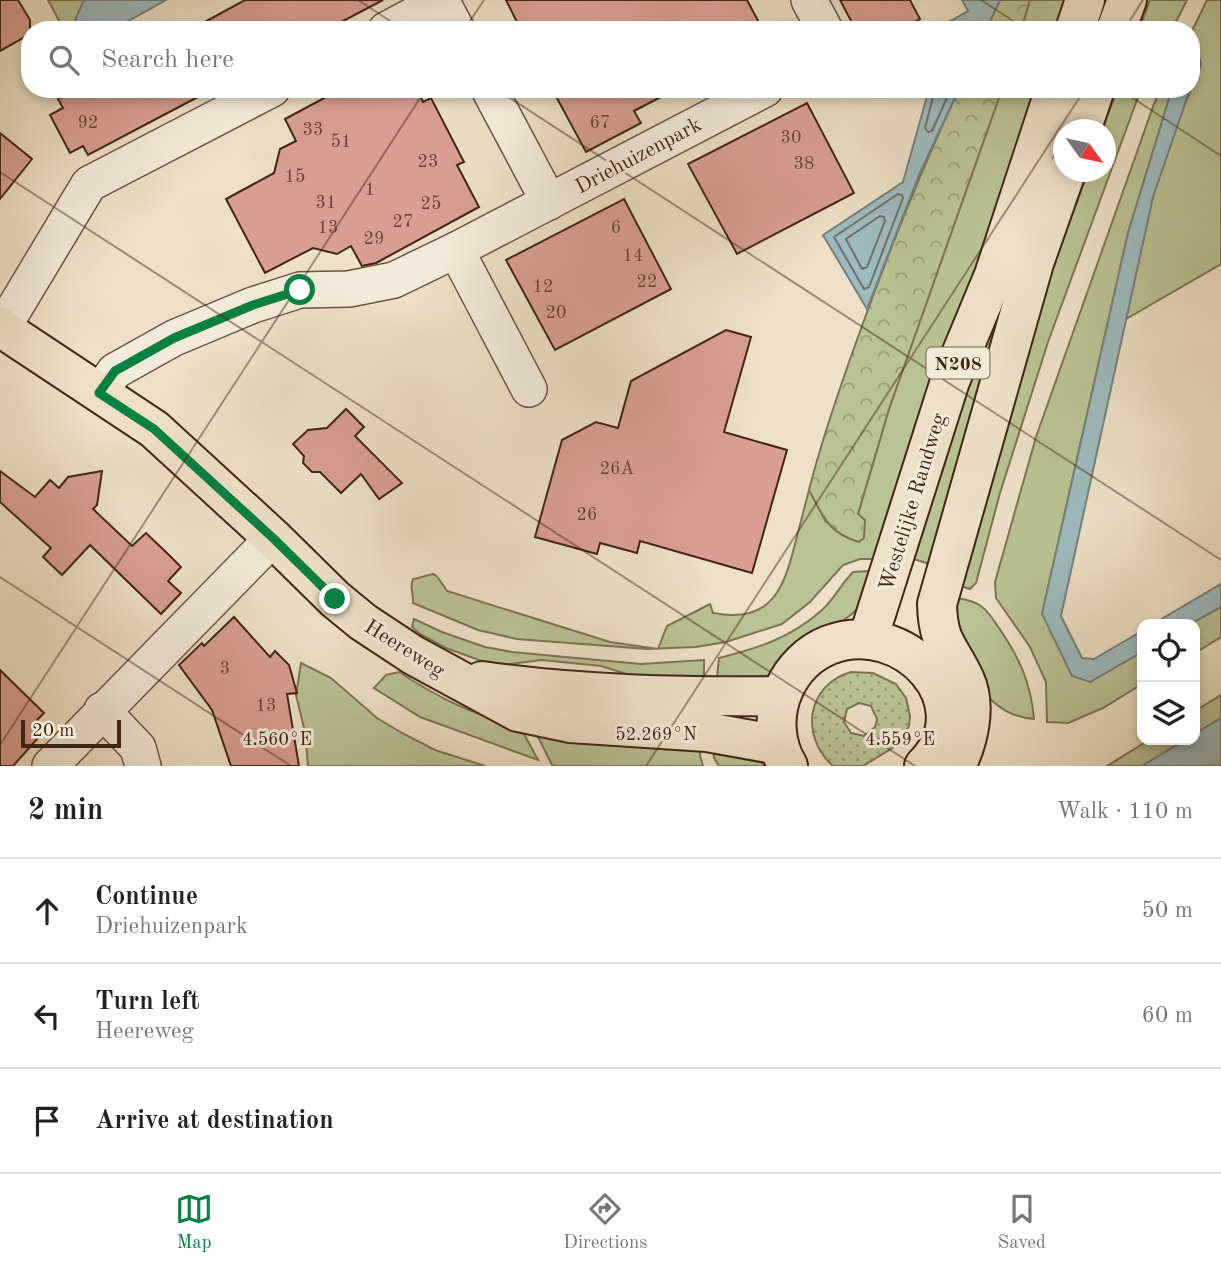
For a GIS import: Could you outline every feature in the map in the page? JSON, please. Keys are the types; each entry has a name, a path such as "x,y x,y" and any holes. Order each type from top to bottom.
{"main road":[{"path":"1078,21 1085,0"},
{"path":"1119,21 1127,0"},
{"name":"Westelijke Randweg","path":"868,639 950,381 994,275 1052,98"},
{"path":"1085,119 1093,98"},
{"name":"N208","path":"924,766 940,743 944,725 969,696 965,679 941,637 937,604 940,586 1034,263 1062,182"},
{"name":"Heereweg","path":"1,328 154,429 335,599 363,622 413,655 518,712 569,723 708,732 783,755"},
{"path":"783,755 776,720 780,696 796,668 821,648 844,641 868,639 892,644 922,664 957,711"},
{"name":"Heereweg","path":"454,677 576,691 780,696"},
{"name":"N208","path":"956,766 963,751 957,711"}],"street":[{"path":"402,21 441,0 452,21"},
{"path":"809,0 820,21"},
{"path":"1,328 89,184 255,98"},
{"name":"Driehuizenpark","path":"494,98 549,202"},
{"name":"Driehuizenpark","path":"99,393 115,371 174,338 253,305 300,290 349,289 394,280 748,98"},
{"path":"456,250 529,389"},
{"path":"50,766 273,538"},
{"path":"102,710 138,748 144,766"}],"green space":[{"path":"48,0 84,0 75,21 59,21"},
{"path":"1000,0 1030,0 1024,21 990,21"},
{"path":"1030,0 1066,0 1060,21 1024,21"},
{"path":"1150,0 1187,0 1176,21 1142,21"},
{"path":"1207,0 1221,0 1221,264 1126,319 1153,196 1188,98 1200,98 1200,21 1197,21"},
{"path":"955,98 999,98 889,409 858,514 865,520 864,538 859,542 833,528 809,490 851,356 918,181"},
{"path":"999,98 1036,98 875,559 860,559 843,565 810,602 782,624 726,642 658,649 667,626 710,604 713,613 731,615 747,614 769,602 777,592 789,565 809,490 826,522 858,514 889,409"},
{"path":"1059,98 1075,98 1067,119 1053,119 1053,159 1033,215 933,565 907,557"},
{"path":"1114,98 1138,98 1116,157 1116,119 1106,119"},
{"path":"1157,98 1169,98 1128,233 1042,614 1090,682 1137,655 1137,687 1103,708 1068,723 1047,722 1046,682 1030,647 996,598 995,582 1036,437 1154,104"},
{"path":"1084,182 1107,182 1048,342 1000,493 976,583 970,589 954,584 1020,356"},
{"path":"869,571 880,574 863,603 852,614 765,678 716,686 719,658 761,646 786,635 826,606 853,572"},
{"path":"433,574 447,591 610,642 656,649 517,639 478,630 413,603 413,579"},
{"path":"951,597 979,605 999,628 1023,671 1034,719 1013,714 997,705 984,691 966,656"},
{"path":"1221,607 1221,637 1200,650 1200,619"},
{"path":"414,619 485,647 512,652 641,664 704,660 704,685 655,683 601,666 542,660 495,666 446,648 420,634 412,627"},
{"path":"301,663 331,678 377,718 402,733 435,750 485,766 308,766 305,732 296,695"},
{"path":"399,672 456,704 487,717 519,725 538,760 420,717 374,688 386,675"},
{"path":"851,672 873,673 896,684 906,698 909,726 899,744 863,766 833,766 822,754 816,741 812,727 817,700 825,688","holes":["859,703 871,706 877,719 875,727 864,736 851,733 844,722 847,709"]},
{"path":"1221,695 1221,718 1200,731 1200,708"},
{"path":"533,727 701,743 703,766 555,766 552,765"},
{"path":"713,744 753,756 766,766 719,766 714,758"},
{"path":"1141,745 1177,745 1142,766 1107,766"}],"water":[{"path":"84,0 166,0 128,21 75,21"},
{"path":"962,0 1000,0 990,21 950,21 968,11"},
{"path":"926,98 955,98 919,175 867,309 823,235 903,182"},
{"path":"1169,98 1187,98 1153,197 1061,616 1082,658 1094,659 1137,634 1137,655 1090,682 1072,676 1042,614 1128,233"},
{"path":"1221,584 1221,607 1199,619 1162,619"},
{"path":"1221,718 1221,766 1142,766 1177,745 1200,745 1200,731"}],"building":[{"path":"0,0 18,0 30,21 21,21 21,39 0,51"},
{"path":"245,0 383,0 343,21 206,21"},
{"path":"506,0 747,0 758,21 516,21"},
{"path":"840,0 910,0 920,19 916,21 851,21"},
{"path":"196,98 88,155 83,146 70,153 50,115 63,108 58,99"},
{"path":"324,98 421,98 423,102 431,98 464,162 457,165 479,207 376,263 362,266 351,246 337,254 313,248 265,273 226,199 274,173 280,149 296,141 285,119"},
{"path":"557,98 659,98 634,111 641,123 586,152"},
{"path":"807,103 854,193 737,254 688,164"},
{"path":"0,133 32,159 0,199"},
{"path":"624,199 671,289 555,350 506,260"},
{"path":"726,330 751,337 724,432 787,450 752,573 640,541 637,553 600,543 597,554 535,537 562,440 596,422 618,428 631,381"},
{"path":"346,409 364,427 355,436 402,483 379,499 361,474 341,493 320,472 312,472 303,463 304,456 293,444 308,430 327,428"},
{"path":"0,471 35,497 50,480 59,488 68,477 102,471 97,505 93,509 132,546 146,533 168,554 181,567 168,581 181,593 161,614 90,545 62,575 43,557 51,548 0,502"},
{"path":"234,617 270,657 275,651 289,665 297,693 287,694 299,766 231,766 212,710 179,665 202,643 204,646"},
{"path":"0,670 44,713 37,720 46,729 13,766 0,766"}],"route":[{"path":"300,290 253,305 174,338 115,371 99,393 154,429 335,599"}]}
